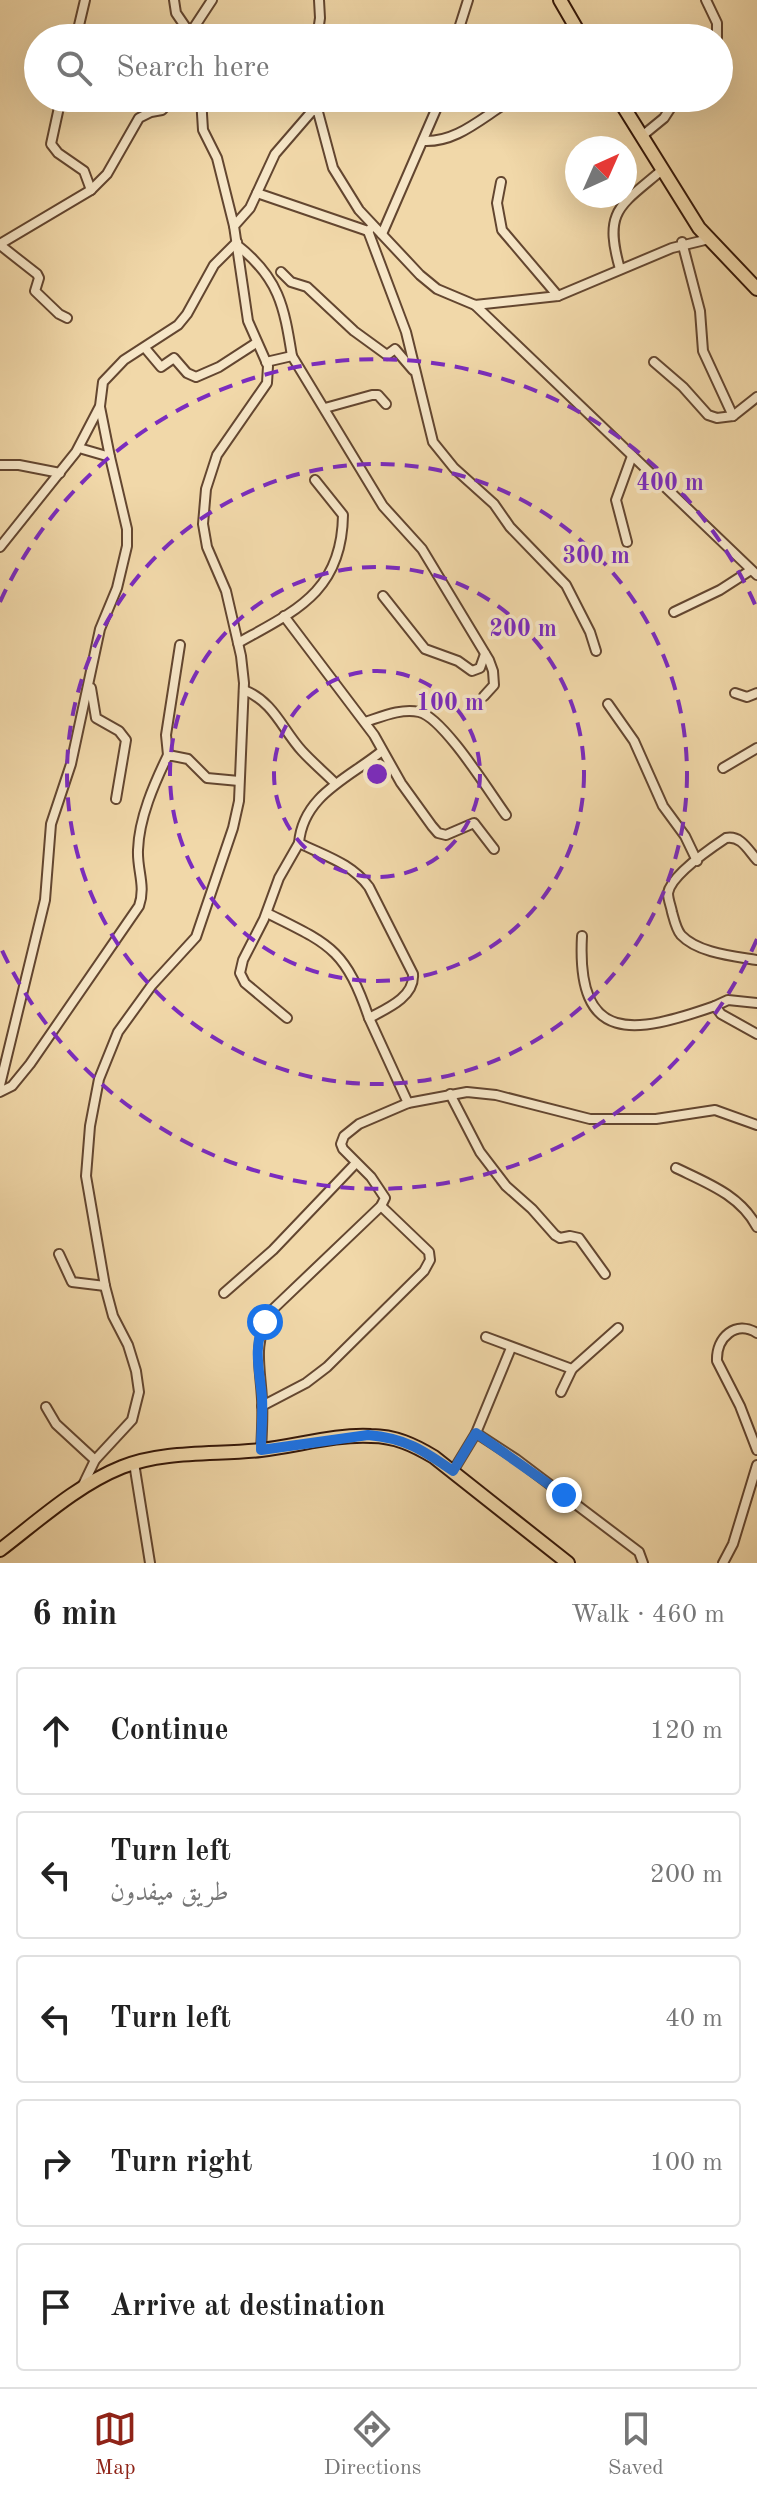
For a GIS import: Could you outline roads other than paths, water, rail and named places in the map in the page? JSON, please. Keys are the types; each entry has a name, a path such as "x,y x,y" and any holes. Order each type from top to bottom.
{"main road":[{"path":"560,0 574,24"},
{"path":"627,112 699,228 757,289"},
{"path":"0,1550 81,1490 134,1463 368,1435 414,1445 453,1471 568,1563"}],"street":[{"path":"79,24 85,0"},
{"path":"174,0 181,24"},
{"path":"196,24 212,0"},
{"path":"319,0 319,24"},
{"path":"460,24 468,0"},
{"path":"706,0 717,24"},
{"path":"58,112 51,144 58,153 84,171 91,190"},
{"path":"67,318 35,291 39,278 37,274 0,244 91,190 107,174 139,118 151,112"},
{"path":"81,1490 95,1460 132,1420 139,1392 128,1345 113,1316 105,1286 86,1176 90,1126 99,1079 124,1022 152,985 196,937 233,828 239,801 244,690 238,643 226,591 204,535 206,489 217,455 267,383 269,372 248,321 234,226 217,158 203,130 202,112"},
{"path":"234,226 250,208 275,154 311,112"},
{"path":"318,112 333,168 371,228 402,320 433,442 454,468 494,504 510,527 566,585 590,632 596,651"},
{"path":"382,234 435,112"},
{"path":"423,141 438,142 450,138 492,112"},
{"path":"642,136 668,112"},
{"path":"620,269 612,242 617,212 662,170"},
{"path":"501,182 497,203 502,230 558,296"},
{"path":"257,193 382,234 437,289 475,305 754,572 674,612"},
{"path":"475,305 558,296 672,248 699,228"},
{"path":"682,243 709,239"},
{"path":"0,1085 45,900 51,824 61,802 100,629 117,588 127,546 127,529 100,406 103,382 124,360 178,325 214,265 237,243"},
{"path":"237,243 258,262 276,291 285,314 292,356 383,506 422,549 485,654 494,679 491,691 484,696"},
{"path":"682,243 700,311 703,351 733,416"},
{"path":"281,272 291,282 307,287 354,331 387,355 395,349 409,363 418,379"},
{"path":"145,348 161,367 174,358 187,373 196,377 219,367 256,343"},
{"path":"266,362 292,356"},
{"path":"654,362 683,387 708,415 717,418 733,416 756,399"},
{"path":"325,408 372,395 378,395 386,404"},
{"path":"0,547 79,448 100,406"},
{"path":"79,448 110,457"},
{"path":"627,542 616,500 632,456"},
{"path":"0,465 19,465 60,473"},
{"path":"238,643 284,616 321,588 336,554 342,529 341,510 315,480"},
{"path":"383,596 425,649 458,661 472,671 480,668 485,654"},
{"path":"284,616 365,722 438,833 446,835 474,823 494,849"},
{"path":"0,1092 12,1086 30,1064 139,906 143,889 137,861 138,844 155,784 168,755 166,735 180,645"},
{"path":"89,684 96,718 119,731 126,740 116,799"},
{"path":"244,690 256,695 269,707 301,750 335,783"},
{"path":"735,693 747,697 757,693"},
{"path":"608,704 634,741 663,806 685,836 697,861"},
{"path":"365,722 401,711 425,714 445,732 506,815"},
{"path":"723,768 757,748"},
{"path":"287,1018 245,983 240,973 248,948 267,913 279,878 299,843 309,811 335,783 382,751"},
{"path":"168,755 188,759 207,778 239,781"},
{"path":"757,860 740,840 731,837 718,843 681,873 668,892 680,933 700,947 757,960"},
{"path":"299,843 334,858 360,876 369,887 413,974 414,983 404,996 369,1018"},
{"path":"267,913 310,934 340,956 408,1103"},
{"path":"582,936 587,990 594,1008 606,1019 622,1025 645,1026 728,1000 757,1003"},
{"path":"715,1006 721,1014 757,1034"},
{"path":"261,1450 260,1331 270,1312 381,1206 385,1198 341,1144 344,1136 359,1124 408,1103 467,1092 496,1095 590,1119 656,1119 715,1110 757,1125"},
{"path":"450,1094 470,1136 501,1179 555,1235 579,1238 605,1274"},
{"path":"224,1293 273,1250 356,1163"},
{"path":"676,1168 729,1195 749,1212 757,1227"},
{"path":"262,1406 306,1383 327,1367 424,1271 430,1260 429,1252 381,1206"},
{"path":"59,1254 72,1282 105,1286"},
{"path":"561,1392 572,1369 618,1328"},
{"path":"757,1333 748,1328 735,1328 727,1333 720,1343 717,1361 740,1406 757,1450"},
{"path":"486,1337 572,1369"},
{"path":"453,1471 476,1433 511,1348"},
{"path":"46,1407 56,1424 95,1460"},
{"path":"476,1433 516,1459 639,1552 643,1563"},
{"path":"134,1463 150,1563"},
{"path":"725,1562 757,1465"}]}
